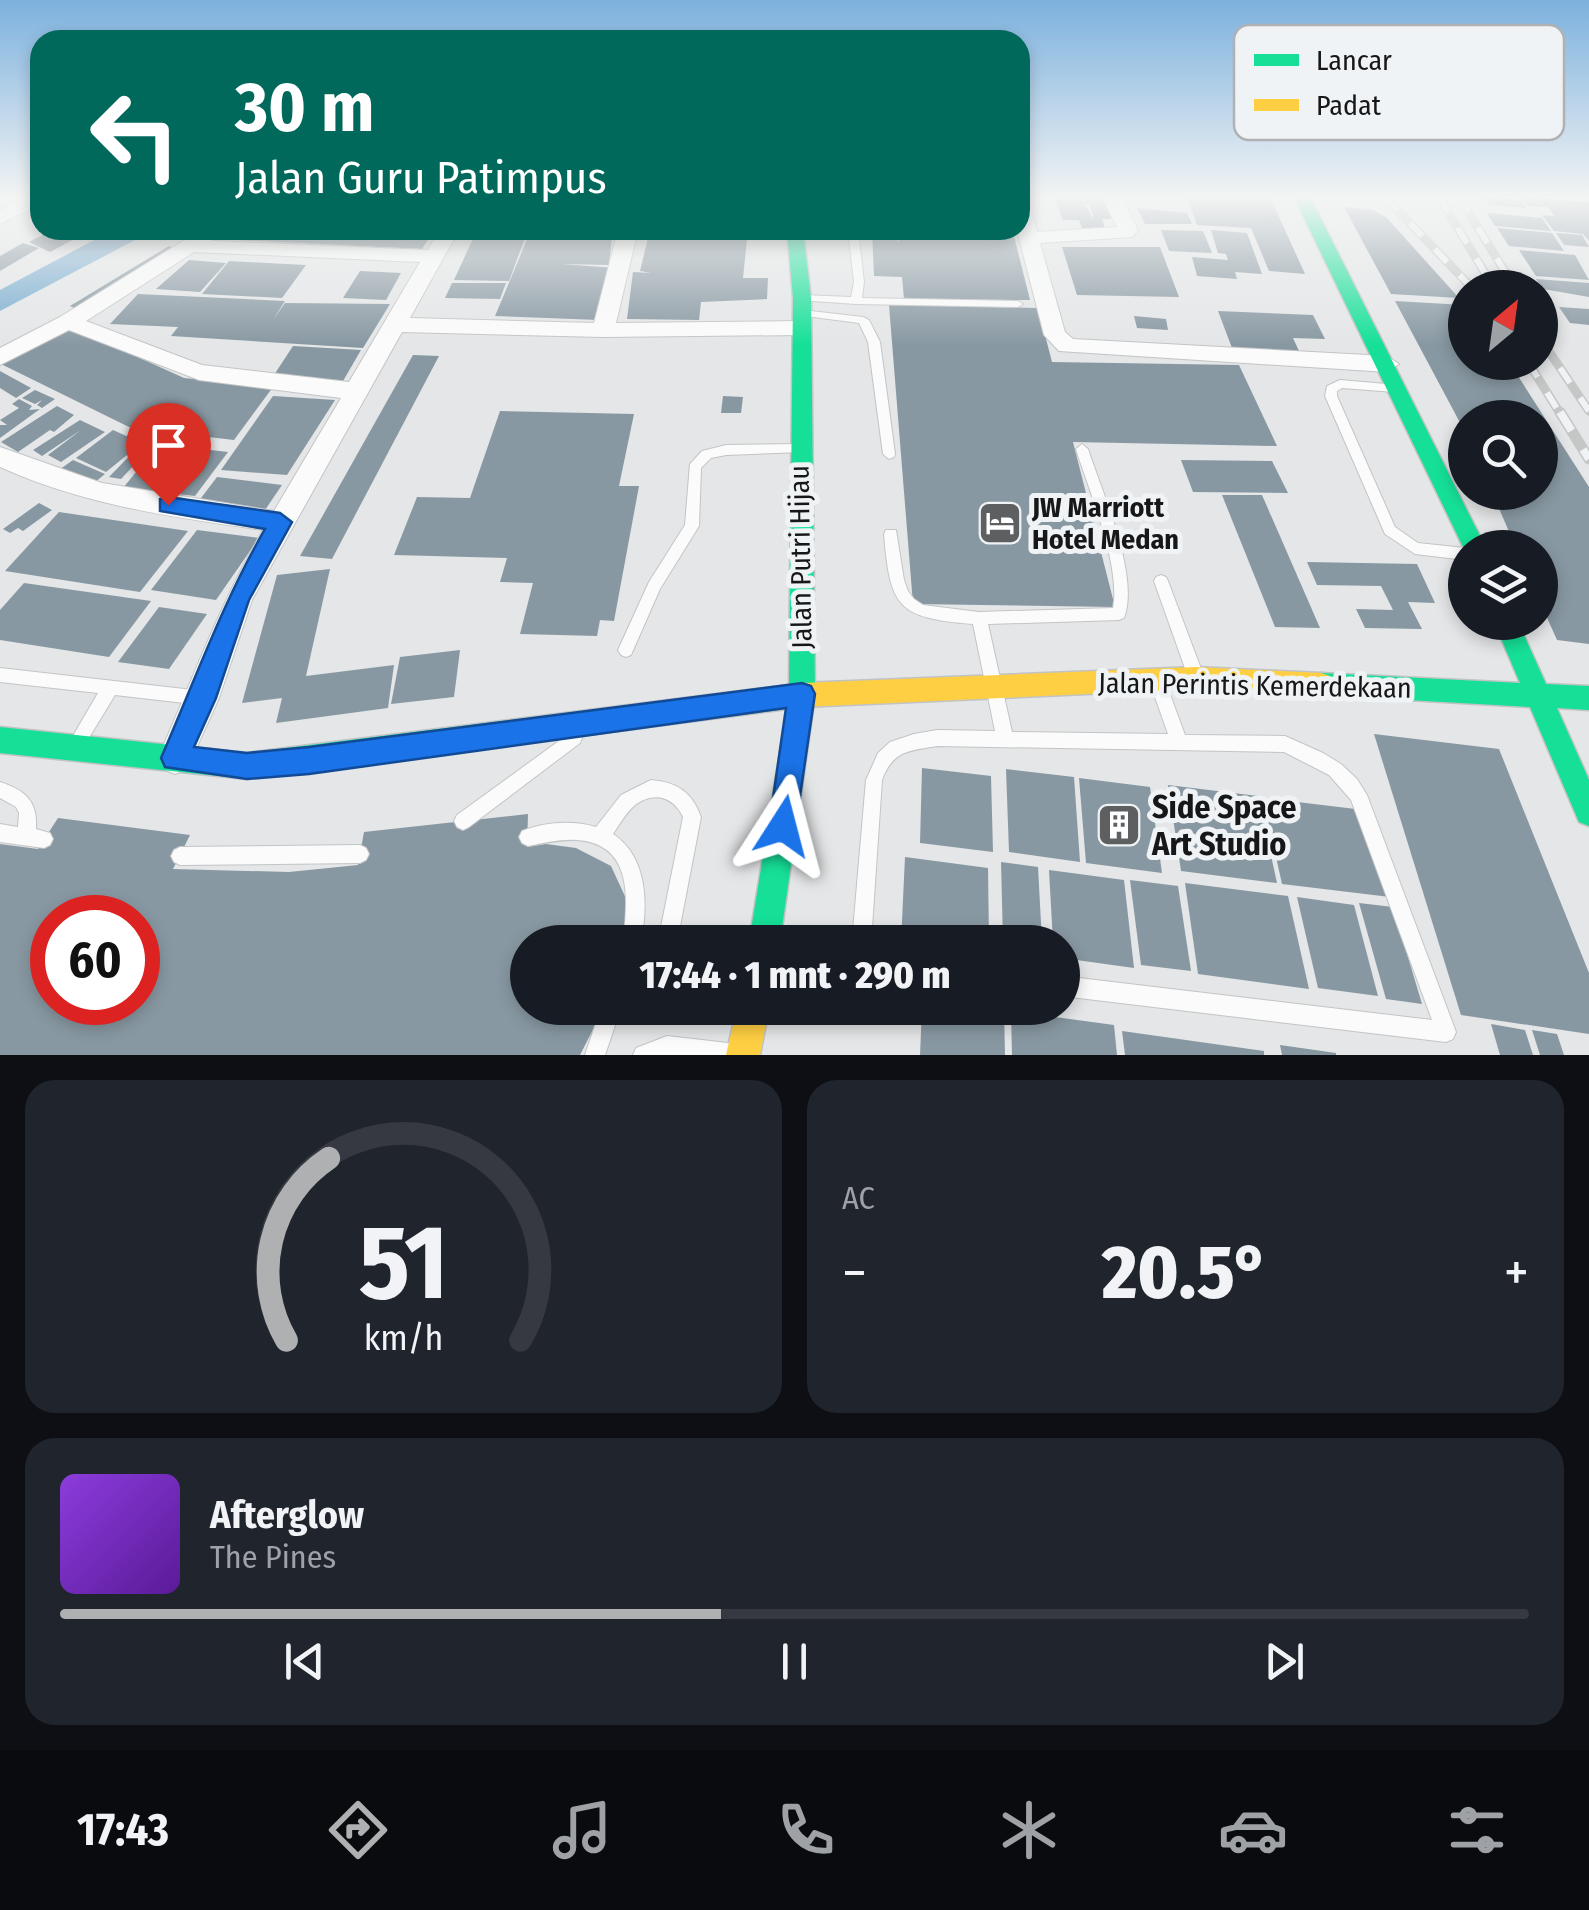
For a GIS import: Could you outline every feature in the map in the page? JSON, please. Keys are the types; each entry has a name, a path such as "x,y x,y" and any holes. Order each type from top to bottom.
{"main road":[{"name":"Jalan Putri Hijau","path":"768,925 802,694 801,313 795,246"},
{"path":"1327,246 1465,530"},
{"path":"1514,640 1589,812"},
{"name":"Jalan Perintis Kemerdekaan","path":"0,740 262,764 802,694 1157,678 1589,698"},
{"path":"743,1055 749,1025"}],"street":[{"path":"0,357 68,322 195,246"},
{"path":"201,246 432,256"},
{"path":"175,758 203,698 238,598 438,246"},
{"path":"603,330 624,246"},
{"path":"1032,246 1055,335 1067,346 1386,364"},
{"path":"393,325 603,330 801,313"},
{"path":"68,322 199,372 353,391"},
{"path":"0,456 42,478 93,494 280,522"}],"lane":[{"path":"855,246 859,282 856,301"},
{"path":"801,313 856,301 1018,304"},
{"path":"801,313 863,320 874,342 889,454"},
{"path":"1396,388 1340,384 1332,389 1331,396 1390,530 1416,548 1448,552"},
{"path":"891,534 897,589 920,614 980,618 1119,614 1124,604 1082,449"},
{"path":"626,650 654,586 692,526 695,467 706,454 726,450 799,450"},
{"path":"1161,581 1196,678"},
{"path":"980,618 1004,739"},
{"path":"0,675 203,698"},
{"path":"1157,678 1178,742"},
{"path":"73,748 109,690"},
{"path":"462,822 592,724"},
{"path":"861,925 874,780 880,758 896,746 936,738 1285,744 1326,760 1347,777 1358,794 1446,1032 1080,988"},
{"path":"600,836 627,801 651,788 680,795 692,817 671,925"},
{"path":"0,790 20,797 27,806 34,838 0,833"},
{"path":"528,837 583,832 600,836 629,862 637,894 634,925"},
{"path":"180,856 360,854"},
{"path":"596,1055 606,1025"},
{"path":"642,1055 667,1046 743,1055"}],"water":[{"path":"82,246 123,246 0,311 0,290"}],"building":[{"path":"17,246 39,248 0,271 0,256"},
{"path":"38,246 61,246 50,252"},
{"path":"169,246 182,252 80,311 70,306"},
{"path":"365,246 424,246 422,249"},
{"path":"470,246 522,246 509,281 454,280"},
{"path":"524,246 611,246 609,265 561,264 616,268 599,320 495,316"},
{"path":"646,246 746,246 743,278 768,278 767,299 701,302 699,320 627,319 633,272 651,273 640,271"},
{"path":"873,246 1017,246 1030,300 904,299 902,277 874,276"},
{"path":"1167,246 1209,246 1212,253 1169,251"},
{"path":"1216,246 1252,246 1262,274 1235,272 1237,279 1197,276 1192,257 1228,260 1226,254 1218,253"},
{"path":"1259,246 1292,246 1305,274 1269,271"},
{"path":"1365,246 1412,246 1448,286 1448,297 1391,294"},
{"path":"1512,246 1561,246 1564,251"},
{"path":"1062,247 1160,247 1179,297 1077,295"},
{"path":"1519,250 1575,255 1589,280 1558,278 1558,270 1532,270"},
{"path":"189,260 226,263 200,292 156,289"},
{"path":"229,261 306,265 282,298 202,294"},
{"path":"360,271 401,273 386,300 343,298"},
{"path":"1558,281 1589,283 1589,297 1558,292"},
{"path":"452,283 506,283 500,299 445,298"},
{"path":"138,294 285,301 273,320 285,303 390,304 363,348 171,336 178,327 110,324"},
{"path":"1395,301 1448,304 1448,380 1521,380 1533,400 1448,400"},
{"name":"JW Marriott Hotel Medan","path":"889,305 1038,308 1052,362 1239,365 1277,446 1073,442 1115,607 913,604"},
{"path":"1559,307 1589,309 1589,325 1570,323"},
{"path":"1218,311 1313,315 1325,339 1293,338 1299,351 1232,348"},
{"path":"1134,316 1166,319 1168,330 1137,328"},
{"path":"67,325 184,378 273,387 234,440 131,428 1,364"},
{"path":"293,346 361,350 343,381 272,378"},
{"path":"413,355 439,356 332,559 300,556"},
{"path":"0,371 31,388 16,398 0,388"},
{"path":"35,390 55,399 42,408 37,405 42,400 35,404 22,398"},
{"path":"273,396 335,400 287,475 221,470"},
{"path":"723,396 743,397 741,413 721,413"},
{"path":"19,399 32,406 29,410 40,409 0,438 0,425 7,425 0,420 19,408 12,404"},
{"path":"57,406 74,415 54,432 50,430 18,452 1,442"},
{"path":"500,411 634,414 619,486 639,486 614,621 600,620 597,636 520,634 533,583 500,582 507,558 394,555 417,497 470,498"},
{"path":"80,420 105,432 61,462 48,455 81,430 42,456 33,450"},
{"path":"113,430 142,443 106,472 76,458"},
{"path":"1558,439 1589,487 1589,644 1557,640 1558,530 1508,530 1500,510 1558,510"},
{"path":"141,444 153,445 121,479 109,477"},
{"path":"159,444 228,452 195,496 123,488"},
{"path":"73,460 105,474 89,487 56,472"},
{"path":"1181,460 1272,461 1288,493 1193,492"},
{"path":"217,477 282,485 265,510 198,502"},
{"path":"1222,495 1262,495 1320,628 1275,627"},
{"path":"39,503 52,510 23,531 18,528 10,533 3,529"},
{"path":"59,512 188,531 140,592 5,571"},
{"path":"197,530 259,538 216,600 151,590"},
{"path":"1307,562 1417,564 1435,603 1408,602 1422,629 1365,628 1356,609 1393,610 1381,586 1317,585"},
{"path":"330,569 306,676 394,665 388,708 276,723 282,698 242,703 277,575"},
{"path":"24,583 151,601 109,657 0,640 0,610"},
{"path":"159,607 207,614 169,669 118,662"},
{"path":"460,650 454,697 391,704 400,657"},
{"path":"1374,734 1499,749 1589,973 1589,1034 1461,1015"},
{"path":"922,768 991,776 993,852 920,843"},
{"path":"1006,769 1074,777 1080,862 1009,852"},
{"name":"Side Space Art Studio","path":"1079,778 1150,787 1162,873 1086,863"},
{"path":"1168,785 1258,796 1277,883 1181,871"},
{"path":"1263,798 1364,810 1390,897 1282,884"},
{"path":"528,814 527,847 546,844 576,848 611,866 629,905 629,925 510,925 510,1025 595,1025 580,1055 0,1055 0,844 38,849 58,818 190,835 173,869 289,872 358,865 364,832"},
{"path":"905,857 988,868 989,925 902,925"},
{"path":"1001,862 1038,867 1041,925 1003,925"},
{"path":"1049,870 1124,880 1134,968 1080,960 1080,925 1052,925"},
{"path":"1130,880 1178,886 1191,971 1141,965"},
{"path":"1185,883 1288,896 1309,989 1198,974"},
{"path":"1297,897 1354,905 1378,996 1318,988"},
{"path":"1359,903 1393,907 1422,1004 1386,999"},
{"path":"1080,1020 1114,1025 1117,1055 1012,1055 1011,1025 1080,1025"},
{"path":"1491,1024 1525,1030 1533,1055 1500,1055"},
{"path":"921,1025 1004,1025 1005,1055 920,1055"},
{"path":"1532,1030 1557,1034 1564,1055 1540,1055"},
{"path":"1122,1031 1264,1051 1264,1055 1125,1055"},
{"path":"1280,1045 1336,1053 1336,1055 1282,1055"}],"railway":[{"path":"1432,246 1455,270"},
{"path":"1469,246 1483,270"},
{"path":"1489,246 1504,270"},
{"path":"1558,365 1589,411"},
{"path":"1539,380 1561,415"},
{"path":"1560,412 1589,459"}],"traffic: fast":[{"path":"768,925 802,695 802,298 797,246"},
{"path":"1326,246 1466,530"},
{"path":"1514,640 1589,812"},
{"path":"1321,684 1589,698"},
{"path":"0,740 247,766 802,695"}],"traffic: slow":[{"path":"802,695 1196,678 1321,684"},
{"path":"743,1055 749,1025"}],"place":[{"name":"JW Marriott Hotel Medan","path":"1000,523"},
{"name":"Side Space Art Studio","path":"1119,825"}],"route":[{"path":"168,505 280,522 238,598 203,698 175,758 247,766 309,760 802,694 783,826"}]}
